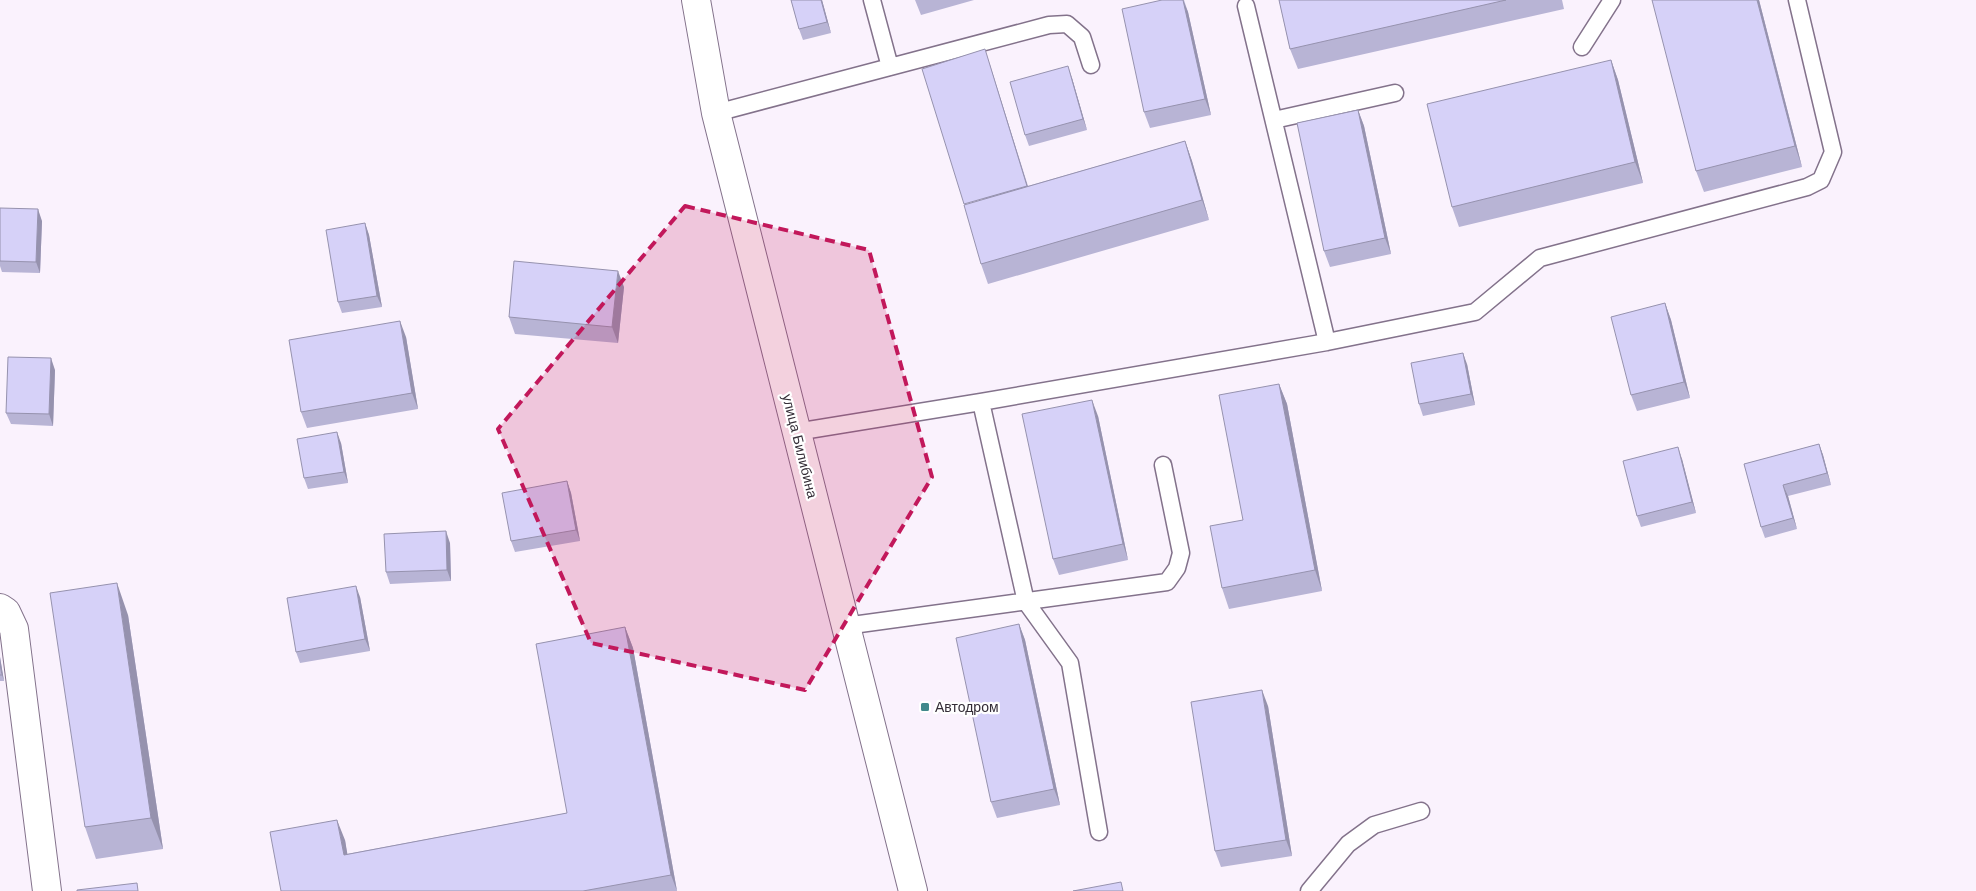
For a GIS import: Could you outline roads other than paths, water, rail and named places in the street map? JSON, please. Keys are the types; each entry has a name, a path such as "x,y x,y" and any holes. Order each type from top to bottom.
{"main road":[{"name":"улица Билибина","path":"696,0 716,113 911,889"},
{"path":"0,608 6,612 14,629 47,891"}],"lane":[{"path":"872,0 890,67"},
{"path":"1582,47 1612,0"},
{"path":"796,432 1327,342 1475,312 1540,258 1807,187 1821,180 1833,152 1797,0"},
{"path":"1246,6 1327,342"},
{"path":"716,113 1049,25 1067,24 1082,37 1091,65"},
{"path":"1274,120 1396,93"},
{"path":"981,402 1026,602 1070,662 1099,832"},
{"path":"845,626 1167,582 1176,568 1181,552 1163,464"},
{"path":"1309,891 1348,844 1374,825 1421,811"}],"place":[{"name":"Автодром","path":"925,707"}]}
